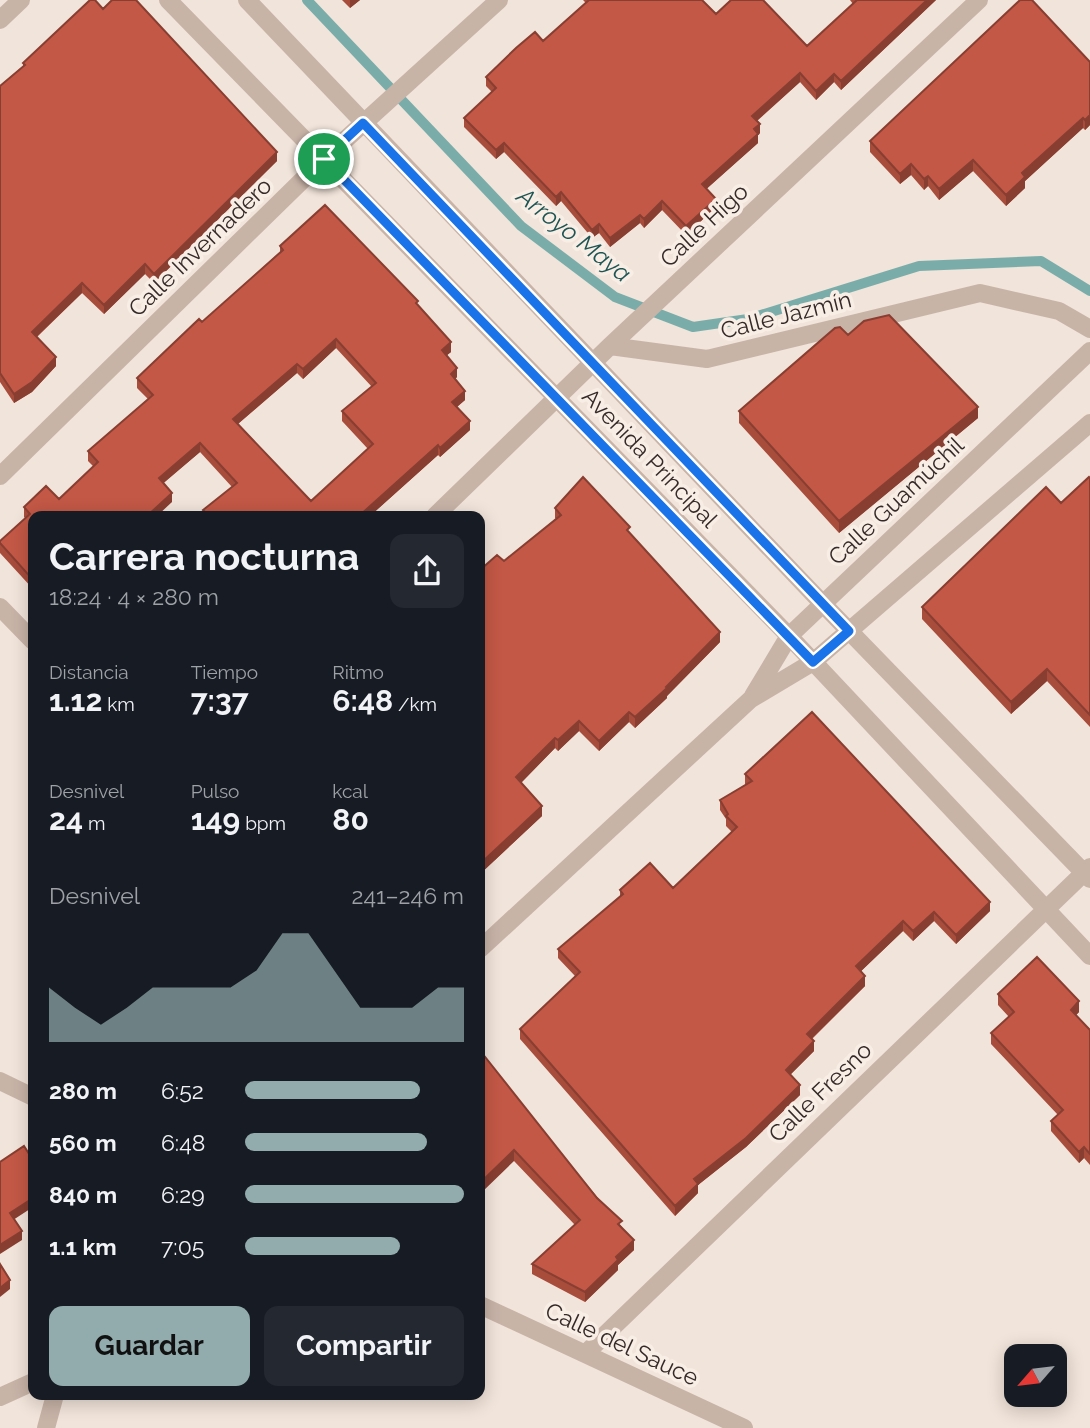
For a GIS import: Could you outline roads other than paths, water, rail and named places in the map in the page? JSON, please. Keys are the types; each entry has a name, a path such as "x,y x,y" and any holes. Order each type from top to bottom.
{"street":[{"path":"0,20 21,0"},
{"name":"Avenida Principal","path":"168,0 789,636 1090,956"},
{"name":"Avenida Principal","path":"247,0 822,603 1088,873"},
{"name":"Calle Invernadero","path":"0,476 324,159 499,0"},
{"name":"Calle Higo","path":"440,511 610,346 979,0"},
{"name":"Calle Jazmín","path":"610,346 707,359 980,293 1059,311 1090,329"},
{"name":"Calle Guamúchil","path":"751,699 789,636 1090,351"},
{"name":"Calle Guamúchil","path":"485,944 751,699 813,662 1090,423"},
{"path":"0,607 28,635"},
{"name":"Calle Fresno","path":"585,1354 1046,909 1088,873"},
{"path":"0,1082 28,1095"},
{"name":"Calle del Sauce","path":"485,1307 744,1428"},
{"path":"0,1396 28,1384"},
{"path":"46,1428 54,1400"}],"waterway":[{"name":"Arroyo Maya","path":"307,0 521,226 615,297 693,327 748,319 919,266 1041,261 1090,291"}]}
